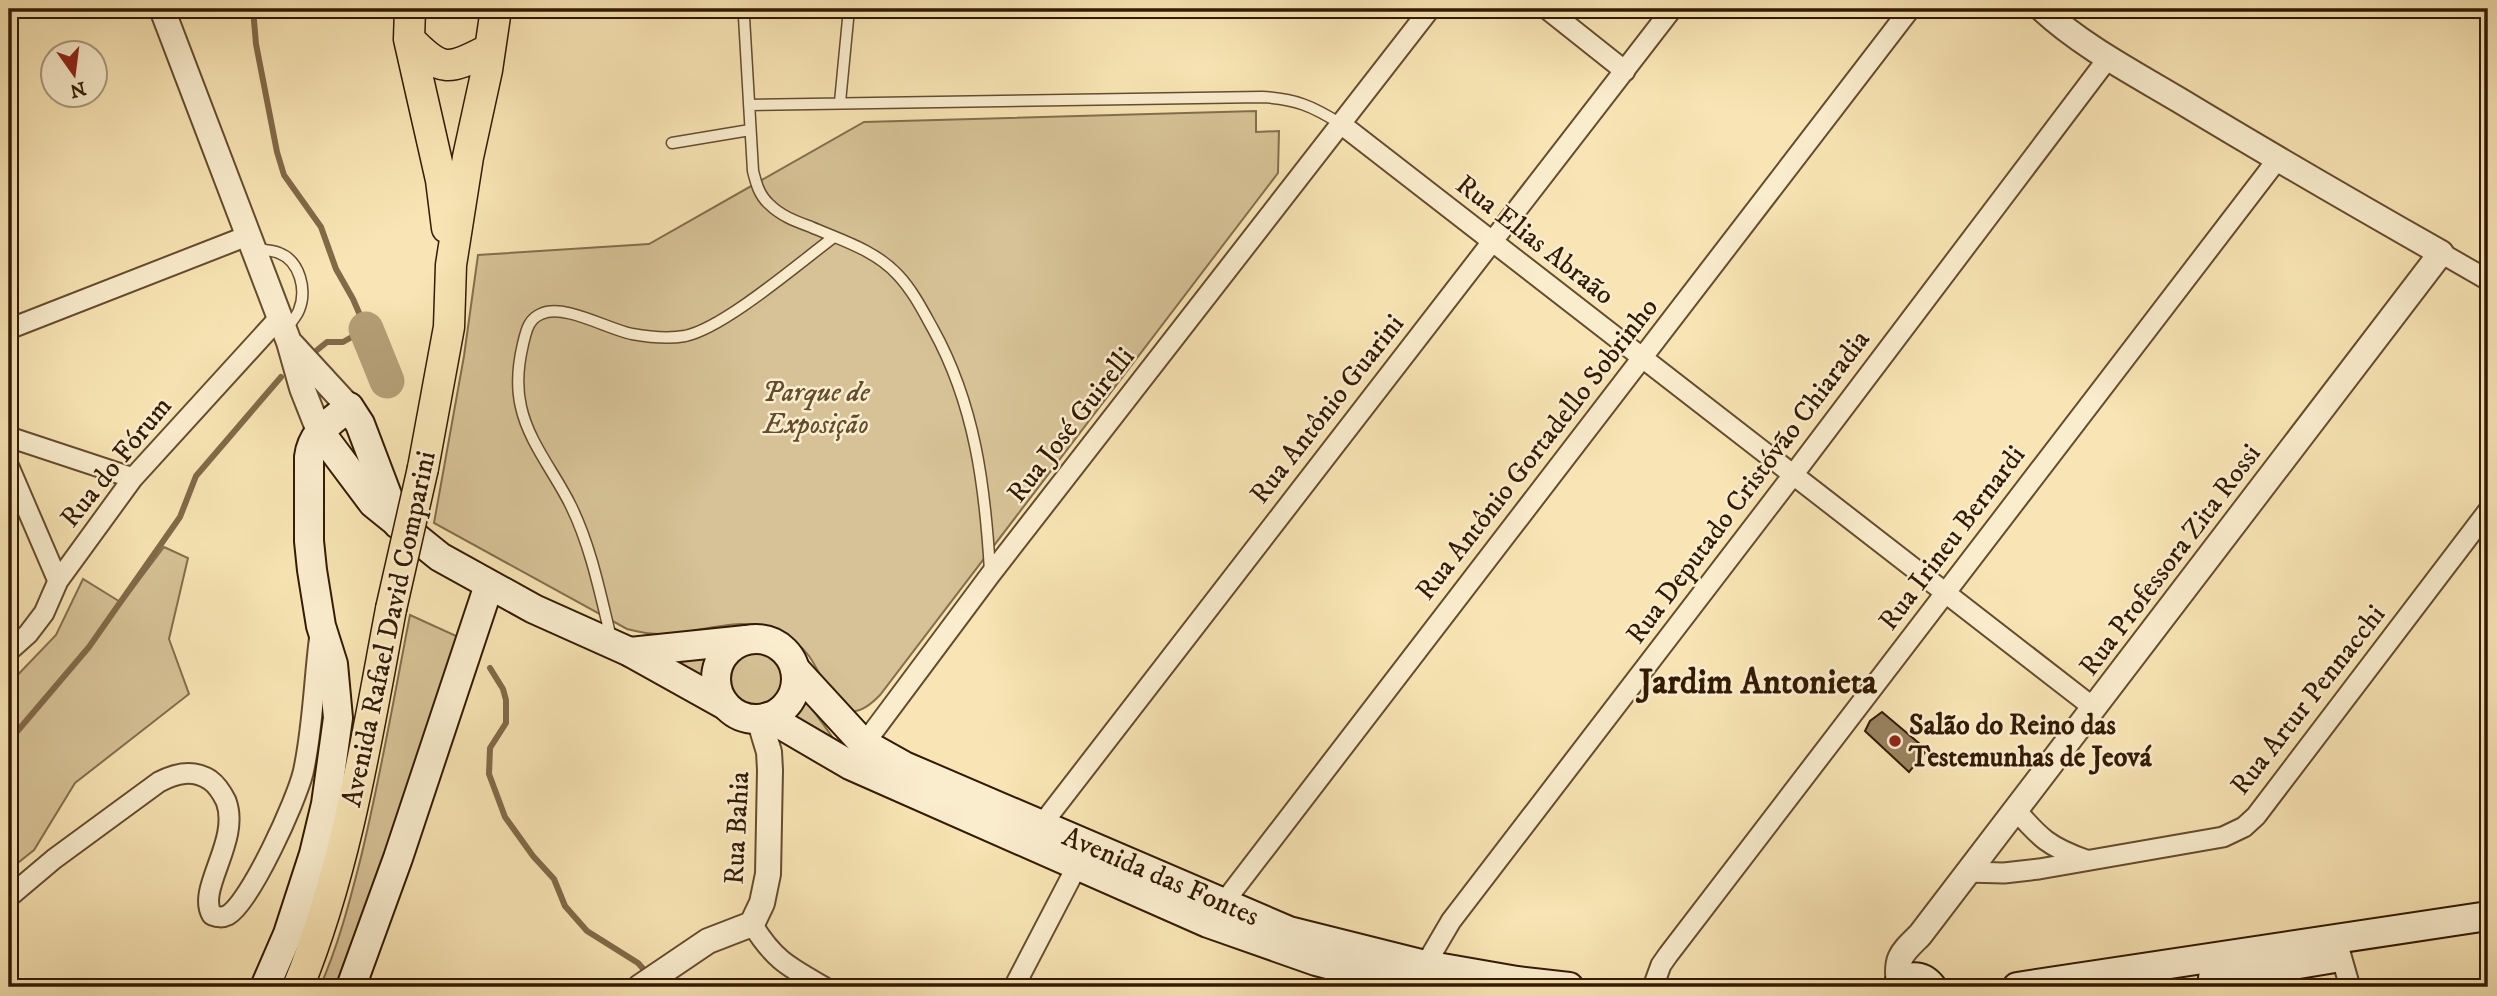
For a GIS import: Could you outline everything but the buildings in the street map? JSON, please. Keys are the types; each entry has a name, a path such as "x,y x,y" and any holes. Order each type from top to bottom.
{"main road":[{"name":"Avenida Rafael David Comparini","path":"410,9 409,39 441,180 451,265"},
{"name":"Avenida Rafael David Comparini","path":"298,987 328,904 346,831 423,468 449,327 451,265 471,138 496,9"},
{"path":"409,39 431,62 450,66 490,49"},
{"path":"265,987 288,934 314,854 335,746 337,689 333,664 321,626 309,541 309,457 310,447 319,431 349,407 368,443 398,524"},
{"name":"Avenida das Fontes","path":"319,431 373,503 440,557 534,609 621,648 735,713 747,718 764,718 857,754 1034,835 1216,913 1316,961 1418,980 1517,981 1569,987"},
{"path":"341,461 368,443"},
{"path":"351,987 398,858 489,585"},
{"path":"725,705 716,683 720,660 728,650 749,639"},
{"name":"Avenida das Fontes","path":"621,648 749,639 773,642 791,658 795,669 857,754"},
{"path":"764,718 779,712 788,704 797,681 795,669"},
{"name":"Avenida das Fontes","path":"1034,835 1077,866 1216,913"},
{"path":"2152,987 2238,973 2488,916"},
{"path":"2339,948 2488,936"},
{"path":"2017,987 2238,973"},
{"path":"1897,986 1912,976 1933,985"}],"street":[{"path":"162,9 319,431"},
{"name":"Rua José Guirelli","path":"857,754 990,575 1430,9"},
{"path":"1547,9 1625,71"},
{"name":"Rua Antônio Guarini","path":"1034,835 1672,9"},
{"name":"Rua Antônio Gortadello Sobrinho","path":"1216,913 1910,9"},
{"path":"2042,9 2071,34 2277,160 2488,280"},
{"name":"Rua Deputado Cristóvão Chiaradia","path":"1418,980 1451,921 2109,57"},
{"name":"Rua Elias Abraão","path":"1341,124 2094,708"},
{"name":"Rua Irineu Bernardi","path":"1653,987 1668,955 2277,160"},
{"path":"9,329 249,242"},
{"name":"Rua Professora Zita Rossi","path":"1897,986 1899,957 1920,935 2441,253"},
{"path":"284,331 349,407"},
{"name":"Rua do Fórum","path":"9,651 28,634 44,613 58,581 133,478 284,331"},
{"path":"9,437 133,478"},
{"path":"9,467 58,581"},
{"name":"Rua Artur Pennacchi","path":"1966,872 2004,873 2063,866 2223,837 2244,827 2256,816 2488,511"},
{"path":"9,897 54,859 159,782 173,774 190,773 202,775 213,782 223,793 229,809 227,843 208,902 212,915 219,918 234,910 247,893 269,853 293,802 302,774 321,626"},
{"name":"Rua Bahia","path":"764,718 770,770 768,874 762,903 752,924 774,956 783,964 824,987"},
{"path":"2015,809 2042,840 2087,860"},
{"path":"1014,987 1077,866"},
{"path":"640,987 691,951 725,933 752,924"},
{"path":"1920,935 1922,957 1933,985"},
{"path":"2339,948 2350,987"}],"lane":[{"path":"741,9 744,17 753,171 762,197 782,215 877,257 898,275 921,307 944,349 960,388 976,444 986,503 990,575"},
{"path":"840,102 849,9"},
{"path":"749,105 1273,98 1299,101 1341,124"},
{"path":"673,143 750,130"},
{"path":"621,648 584,538 571,507 528,429 521,409 518,392 520,356 531,320 542,313 557,311 632,334 662,338 686,336 725,317 834,237"},
{"path":"249,242 288,258 300,276 302,295 299,309 284,331"}],"green space":[{"name":"Parque de Exposição","path":"1256,111 1256,132 1279,131 1278,173 880,695 866,707 855,711 845,709 837,703 806,652 775,630 752,624 664,634 627,629 434,523 464,356 478,255 649,244 864,122"},
{"path":"164,547 188,558 169,639 189,694 75,783 34,850 9,870 9,684 56,635 83,579 122,603"},
{"path":"410,615 465,640 343,987 320,987 338,940 360,861"},
{"path":"715,652 707,671 706,683 649,656"},
{"path":"757,653 767,655 775,661 781,669 781,689 775,697 767,703 757,705 747,703 739,697 733,689 731,679 733,669 739,661 747,655"},
{"path":"805,699 833,738 789,720"}],"waterway":[{"path":"253,9 256,44 284,175 321,227 336,269 366,329 343,342 327,342 311,355"},
{"path":"366,329 387,381"},
{"path":"9,741 89,647 180,517 196,476 281,377"},
{"path":"490,668 503,689 506,700 506,723 490,748 489,774 505,817 533,856 554,879 565,906 587,931 638,963 647,973"}],"place":[{"name":"Salão do Reino das Testemunhas de Jeová","path":"1895,741"}],"district":[{"name":"Jardim Antonieta","path":"1758,683"}]}
